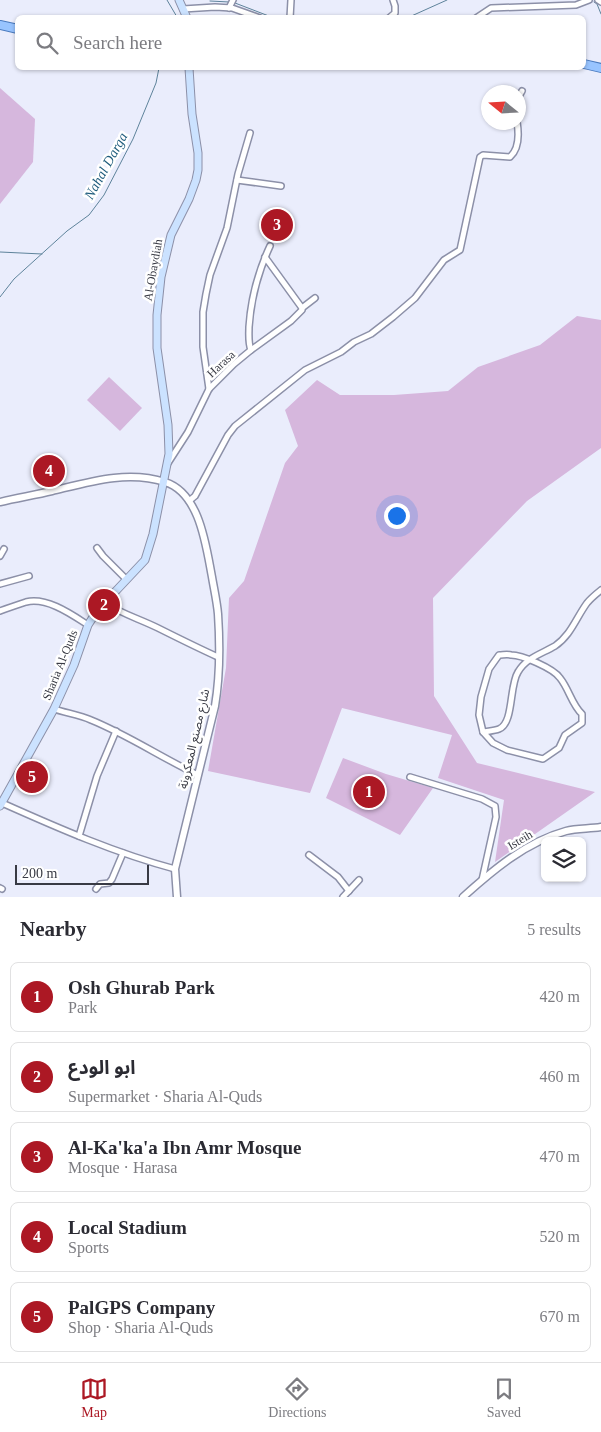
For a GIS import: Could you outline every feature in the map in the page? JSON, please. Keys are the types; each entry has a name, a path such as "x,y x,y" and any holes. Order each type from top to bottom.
{"main road":[{"path":"179,0 186,15"},
{"path":"0,25 15,29"},
{"path":"586,64 601,68"},
{"name":"Al-Obaydiah","path":"164,482 168,463 169,434 157,348 157,315 161,277 171,235 189,199 198,170 198,153 192,114 189,70"},
{"name":"Sharia Al-Quds","path":"1,804 54,709 74,665 88,625 126,579 145,560 164,482"}],"street":[{"path":"229,8 232,0"},
{"path":"290,15 291,0"},
{"path":"393,0 395,13 393,15"},
{"path":"480,15 491,8 576,5 589,0"},
{"path":"183,9 229,8 251,15"},
{"path":"189,501 195,496 228,435 235,426 305,370 341,352 393,317 415,298 444,260 460,250 480,157 483,155 510,157 513,154 518,137 518,130"},
{"path":"209,389 203,347 203,312 210,275 226,228 250,133"},
{"path":"238,180 281,186"},
{"name":"Harasa","path":"168,463 188,432 209,389 251,350 249,328 251,302 258,272 270,246"},
{"path":"265,257 302,308"},
{"path":"251,350 291,321 301,312 302,308 315,298"},
{"path":"0,502 97,480 130,476 145,477 164,482"},
{"name":"شارع مصنع المعكرونة","path":"164,482 174,486 189,501 199,521 207,550 218,613 215,706 175,869 177,897"},
{"path":"97,548 126,579"},
{"path":"0,556 4,550"},
{"path":"0,584 29,576"},
{"path":"484,732 500,729 503,726 511,706 511,690 518,672 528,660 555,645 569,634 588,602 601,590"},
{"path":"0,612 28,602 40,602 73,615 88,625"},
{"path":"105,603 120,613 218,657"},
{"path":"512,654 528,660 546,667 560,677 571,694 576,709 582,714 582,722 565,735 559,748 543,759 507,750 492,743 484,732 479,715 481,697 489,668 499,655 512,654"},
{"path":"54,709 88,718 198,775"},
{"path":"79,836 97,776 116,731"},
{"path":"410,777 482,798 495,806 496,817 482,880"},
{"path":"1,804 139,860 175,869"},
{"name":"Isteih","path":"462,897 519,851 536,842 567,831 601,827"},
{"path":"96,889 100,884 109,883 112,879 123,853"},
{"path":"309,855 338,877 349,891"},
{"path":"343,897 359,880"}],"shaded area":[{"path":"0,88 35,119 33,162 0,204"},
{"path":"577,316 601,320 601,448 527,501 433,598 434,696 477,763 595,792 495,862 504,800 438,778 452,735 342,708 310,793 208,771 226,668 229,598 244,581 285,463 298,446 285,410 317,380 340,395 394,395 448,391 478,367 540,345"},
{"path":"109,377 142,408 120,431 87,400"},
{"path":"343,758 386,774 433,788 400,835 326,798"}],"waterway":[{"path":"167,0 176,15"},
{"name":"Nahal Darga","path":"414,15 447,0"},
{"name":"Nahal Darga","path":"210,1 229,2"},
{"name":"Nahal Darga","path":"594,2 597,4 601,14"},
{"name":"Nahal Darga","path":"235,3 266,15"},
{"name":"Nahal Darga","path":"0,297 14,279 67,231 89,215 104,195 133,139 156,83 159,70"},
{"path":"0,252 42,254"}],"place":[{"name":"Al-Ka'ka'a Ibn Amr Mosque","path":"277,225"},
{"name":"Local Stadium","path":"49,471"},
{"name":"ابو الودع","path":"104,605"},
{"name":"PalGPS Company","path":"32,777"},
{"name":"Osh Ghurab Park","path":"369,792"}]}
